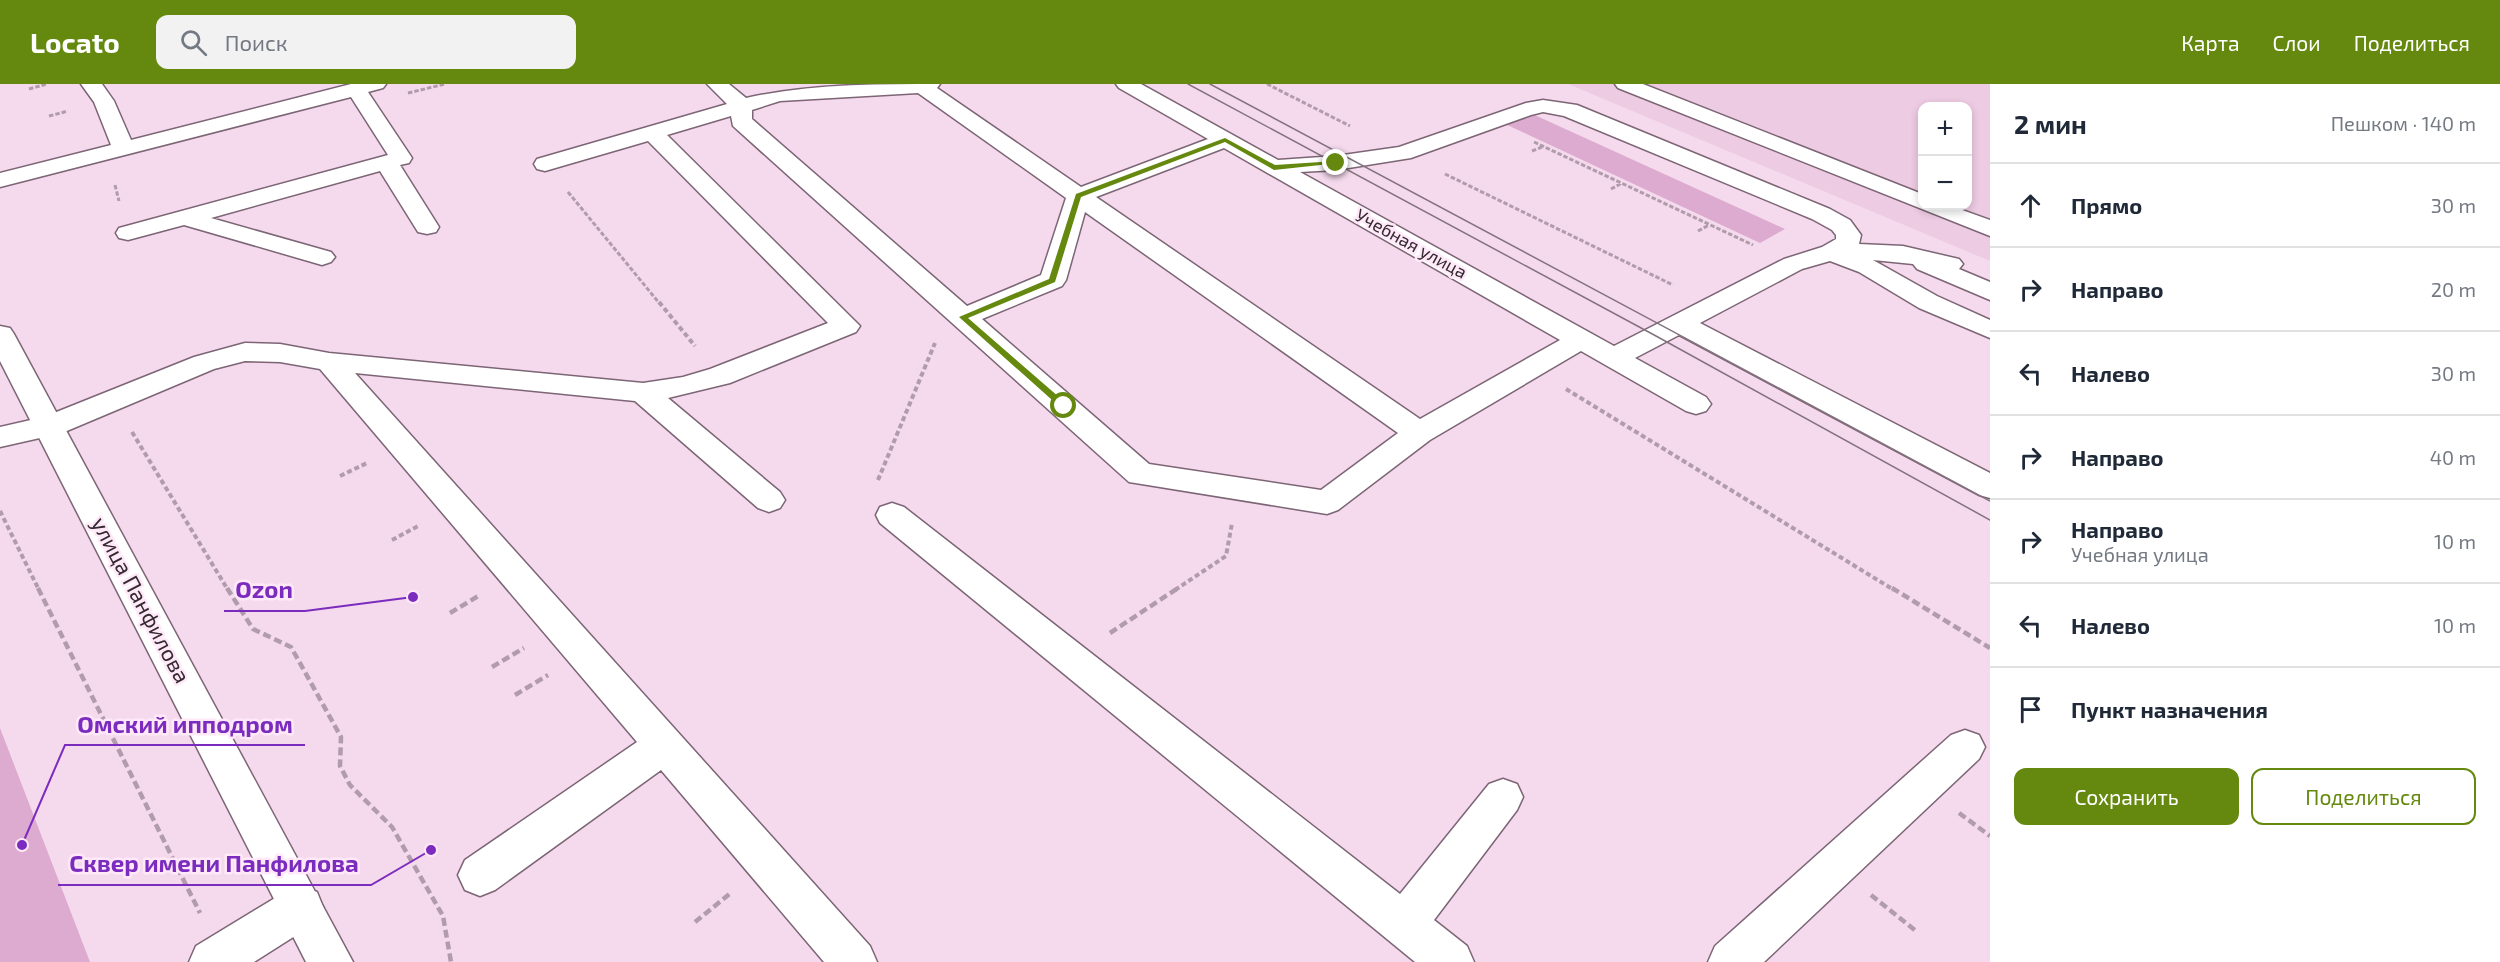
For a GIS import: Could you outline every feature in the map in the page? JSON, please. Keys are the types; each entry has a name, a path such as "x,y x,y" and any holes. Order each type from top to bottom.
{"street":[{"path":"91,84 104,100 114,150"},
{"path":"717,84 742,106"},
{"name":"Учебная улица","path":"1126,84 1696,404"},
{"path":"1625,84 1918,200"},
{"path":"545,164 779,95 923,85 1078,196 1419,433"},
{"path":"0,180 366,86 401,158 129,233"},
{"path":"742,106 741,121 1140,474 1328,502 1419,433 1580,340"},
{"path":"1274,168 1336,163 1402,153 1490,121 1543,106 1569,110 1821,214 1841,225 1849,235 1847,243 1831,252 1793,264 1613,358"},
{"path":"0,437 51,426 204,363 245,352 280,353 329,362 644,392 683,386 720,376 846,326 652,132"},
{"path":"1078,196 1225,140"},
{"path":"386,162 426,227"},
{"path":"963,317 1053,280 1078,196"},
{"path":"1940,210 1990,229"},
{"path":"185,218 322,256"},
{"path":"1831,252 1903,254 1950,264"},
{"path":"1831,252 1868,267 1928,302 1990,330"},
{"path":"1903,254 1990,292"},
{"path":"1680,324 1990,488"},
{"name":"улица Панфилова","path":"0,334 51,426 330,962"},
{"path":"329,362 855,962"},
{"path":"644,392 769,500"},
{"path":"892,514 1451,962"},
{"path":"480,875 664,745"},
{"path":"1731,962 1965,747"},
{"path":"1404,924 1503,797"},
{"path":"217,959 301,907"}],"path":[{"path":"29,89 47,84"},
{"path":"1267,84 1402,153 1714,305"},
{"path":"1490,121 1793,264"},
{"path":"1532,151 1543,146"},
{"path":"114,150 129,233"},
{"path":"545,164 720,376"},
{"path":"1611,189 1622,183"},
{"path":"1698,231 1709,225"},
{"path":"892,514 876,499 874,490 940,332 948,324 963,317"},
{"path":"1531,368 1990,648"},
{"path":"114,400 180,514 253,629 291,647 341,737 340,766 350,784 392,827 443,916 451,962"},
{"path":"1071,658 1226,556 1240,488"},
{"path":"0,511 217,959"},
{"path":"492,667 526,646"},
{"path":"1961,815 1990,836"},
{"path":"695,922 732,892"},
{"path":"1875,898 1916,931"}],"shaded area":[{"path":"1568,84 1990,84 1990,261"},
{"path":"1528,112 1785,229 1760,243 1503,123"},
{"path":"0,728 90,962 0,962"}],"tram line":[{"path":"1188,84 1656,336 1990,520"},
{"path":"1210,84 1990,501"}],"place":[{"name":"Ozon","path":"413,597"},
{"name":"Омский ипподром","path":"22,845"},
{"name":"Сквер имени Панфилова","path":"431,850"}],"route":[{"path":"1064,406 963,317 1053,280 1078,196 1225,140 1274,168 1336,163"}]}
